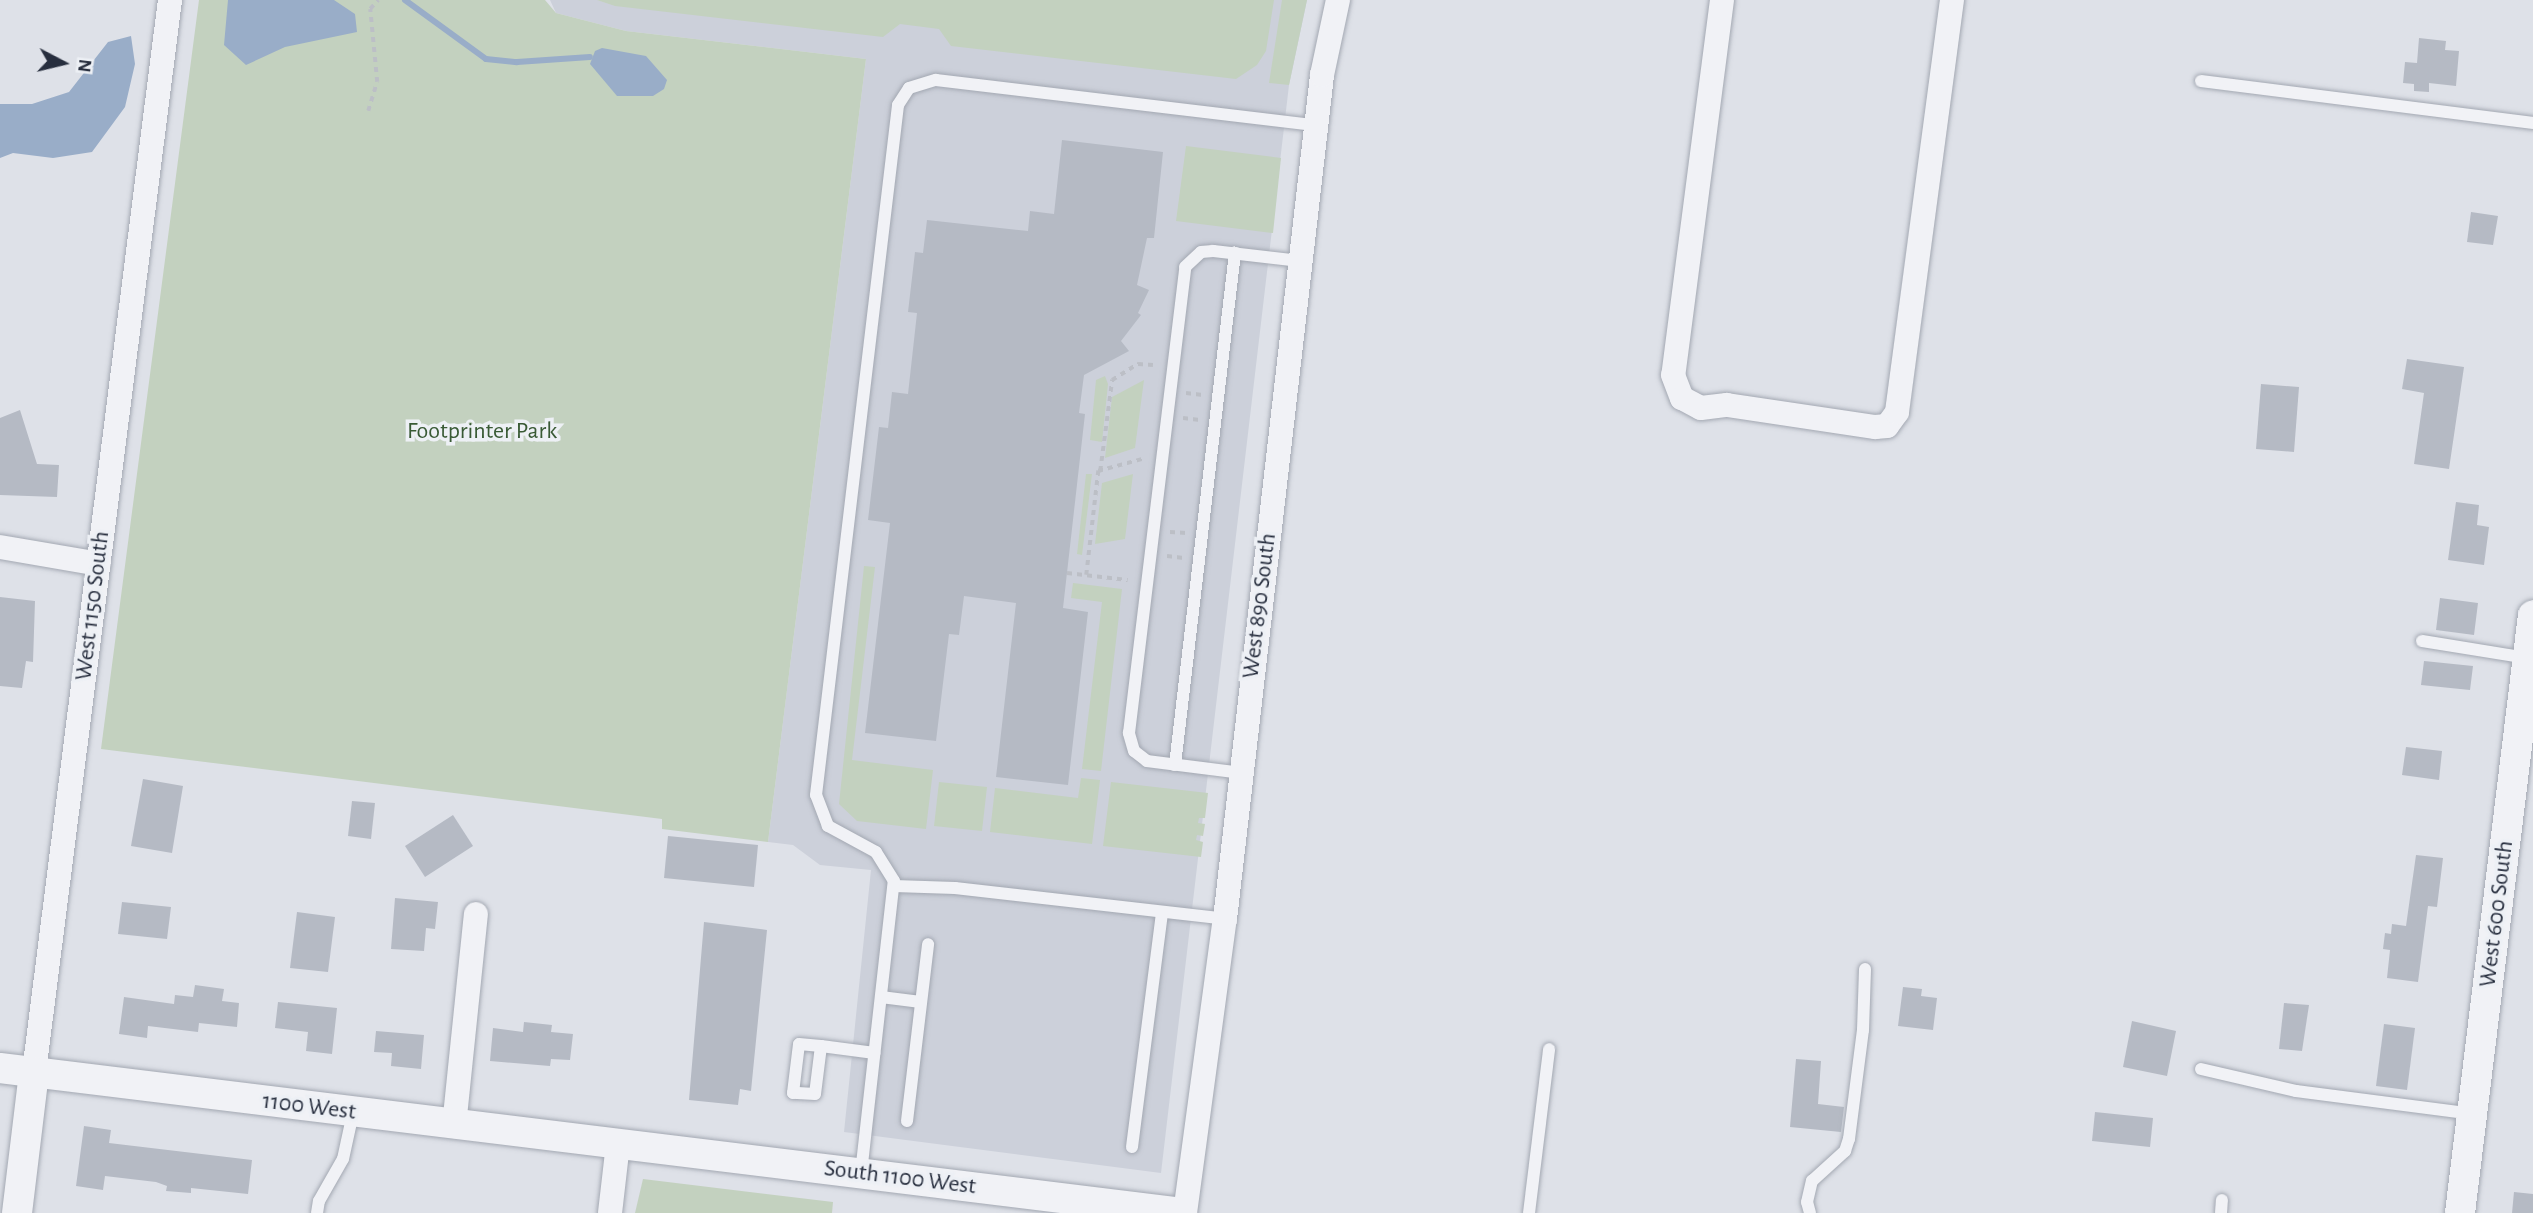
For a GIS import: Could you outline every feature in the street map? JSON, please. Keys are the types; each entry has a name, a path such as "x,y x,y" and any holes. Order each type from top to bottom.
{"street":[{"name":"West 1150 South","path":"17,1213 170,0"},
{"name":"West 890 South","path":"1183,1213 1225,919 1316,125 1338,0"},
{"path":"1721,0 1673,375 1682,398 1701,408 1727,405 1875,427 1887,426 1897,412 1952,0"},
{"path":"0,547 99,564"},
{"name":"West 600 South","path":"2460,1213 2525,746 2528,659 2533,615"},
{"path":"454,1126 476,914"},
{"name":"1100 West","path":"0,1068 454,1126 618,1144"},
{"path":"610,1213 618,1144"},
{"name":"South 1100 West","path":"618,1144 1183,1213"}],"lane":[{"path":"861,1173 894,887 876,852 828,826 816,795 895,116 903,96 917,83 936,80 1316,125"},
{"path":"2202,81 2533,122"},
{"path":"1242,773 1147,761 1131,743 1144,604 1185,267 1201,252 1236,253 1300,261"},
{"path":"1175,765 1236,253"},
{"path":"2422,641 2528,659"},
{"path":"894,887 955,888 1225,919"},
{"path":"1132,1147 1162,913"},
{"path":"907,1121 928,944"},
{"path":"1810,1213 1808,1190 1812,1181 1845,1151 1849,1139 1865,969"},
{"path":"881,997 921,1002"},
{"path":"821,1046 875,1053"},
{"path":"1529,1213 1549,1049"},
{"path":"2201,1069 2271,1087 2472,1115"},
{"path":"317,1213 319,1201 343,1159 353,1113"}],"path":[{"path":"368,111 377,82 370,9 378,0"},
{"path":"1086,575 1112,380 1138,364 1153,365"},
{"path":"1186,393 1205,396"},
{"path":"1183,418 1202,420"},
{"path":"1100,471 1142,459"},
{"path":"1170,532 1189,534"},
{"path":"1167,556 1186,558"},
{"path":"1067,573 1128,580"}],"shaded area":[{"path":"550,0 1307,0 1289,85 1161,1173 844,1132 871,870 820,865 793,845 768,842 866,59 626,31 556,13"}],"green space":[{"name":"Footprinter Park","path":"199,0 545,0 556,13 626,31 866,59 768,842 662,829 662,819 101,749"},
{"path":"597,0 1274,0 1266,51 1257,65 1236,79 951,46 939,29 900,24 883,37 615,6"},
{"path":"1282,0 1307,0 1289,85 1269,83"},
{"path":"1186,146 1281,158 1273,233 1176,221"},
{"path":"1105,376 1108,384 1102,442 1090,440 1096,380"},
{"path":"1144,380 1135,448 1105,458 1112,397"},
{"path":"1086,474 1092,474 1082,555 1077,554"},
{"path":"1133,474 1125,539 1095,544 1102,483"},
{"path":"864,566 875,567 852,760 933,770 926,829 857,821 839,804"},
{"path":"1073,583 1122,589 1101,771 1082,769 1102,602 1071,598"},
{"path":"1081,778 1100,780 1092,844 990,832 995,788 1078,798"},
{"path":"939,782 987,787 982,831 934,826"},
{"path":"1111,782 1208,793 1205,818 1199,818 1198,823 1205,824 1203,836 1197,835 1196,840 1203,842 1201,857 1103,846"},
{"path":"643,1179 833,1202 832,1213 635,1213"}],"water":[{"path":"228,0 334,0 355,14 357,32 285,47 246,65 224,45"},
{"path":"131,36 135,64 125,107 92,152 53,158 13,153 0,158 0,104 32,104 69,92 108,42"},
{"path":"602,48 646,56 667,80 664,89 653,96 617,96 590,64 595,51"}],"building":[{"path":"2419,38 2446,41 2445,50 2459,51 2456,86 2429,83 2429,92 2414,91 2414,84 2403,83 2405,62 2417,63"},
{"path":"1062,140 1163,152 1154,238 1147,238 1137,285 1149,290 1138,313 1141,315 1121,341 1129,351 1084,375 1079,413 1085,414 1063,608 1088,612 1068,785 996,777 1016,603 964,596 959,635 949,634 936,741 865,733 890,523 868,520 879,427 888,428 892,392 908,394 917,313 908,312 915,252 923,253 927,220 1028,231 1030,211 1054,214"},
{"path":"2471,212 2498,216 2493,245 2467,242"},
{"path":"2407,359 2464,367 2449,469 2414,464 2424,393 2402,389"},
{"path":"2261,384 2299,387 2294,452 2256,449"},
{"path":"20,410 37,464 59,465 57,497 0,495 0,418"},
{"path":"2456,502 2479,505 2477,525 2489,527 2484,565 2448,560"},
{"path":"0,597 35,601 33,662 26,661 22,688 0,686"},
{"path":"2440,598 2478,603 2474,635 2436,630"},
{"path":"2424,661 2473,666 2470,690 2421,685"},
{"path":"2406,747 2442,751 2439,780 2402,775"},
{"path":"143,779 183,786 172,853 131,846"},
{"path":"352,801 375,803 371,839 348,836"},
{"path":"453,815 473,846 425,877 405,846"},
{"path":"668,836 758,845 754,887 664,878"},
{"path":"2416,855 2443,858 2437,907 2428,906 2418,982 2387,978 2390,950 2383,949 2385,933 2391,934 2392,924 2406,926"},
{"path":"395,898 438,902 435,929 426,928 424,951 391,949"},
{"path":"122,902 171,907 167,939 118,934"},
{"path":"297,912 335,917 328,972 290,968"},
{"path":"704,922 767,930 751,1091 740,1089 738,1105 689,1100"},
{"path":"195,985 224,989 222,1001 239,1003 237,1027 199,1023 198,1032 148,1026 147,1038 119,1034 124,997 174,1004 175,995 193,997"},
{"path":"1903,987 1922,989 1921,996 1937,998 1933,1030 1898,1026"},
{"path":"278,1002 337,1008 332,1054 306,1051 308,1032 275,1028"},
{"path":"2284,1003 2309,1005 2302,1051 2279,1049"},
{"path":"2132,1021 2176,1031 2167,1076 2123,1067"},
{"path":"524,1022 552,1025 551,1032 573,1034 570,1060 551,1059 550,1066 490,1061 493,1028 523,1032"},
{"path":"2384,1024 2415,1028 2407,1090 2376,1086"},
{"path":"376,1031 424,1035 421,1069 391,1066 392,1053 374,1052"},
{"path":"1796,1059 1821,1061 1818,1104 1844,1107 1841,1132 1790,1127"},
{"path":"2095,1112 2153,1118 2150,1147 2092,1141"},
{"path":"84,1126 111,1130 109,1143 252,1160 248,1194 191,1188 191,1193 166,1191 167,1186 156,1182 105,1176 103,1190 76,1186"},
{"path":"2514,1192 2533,1194 2533,1213 2512,1213"}],"waterway":[{"path":"405,0 486,59 517,62 590,57"}]}
